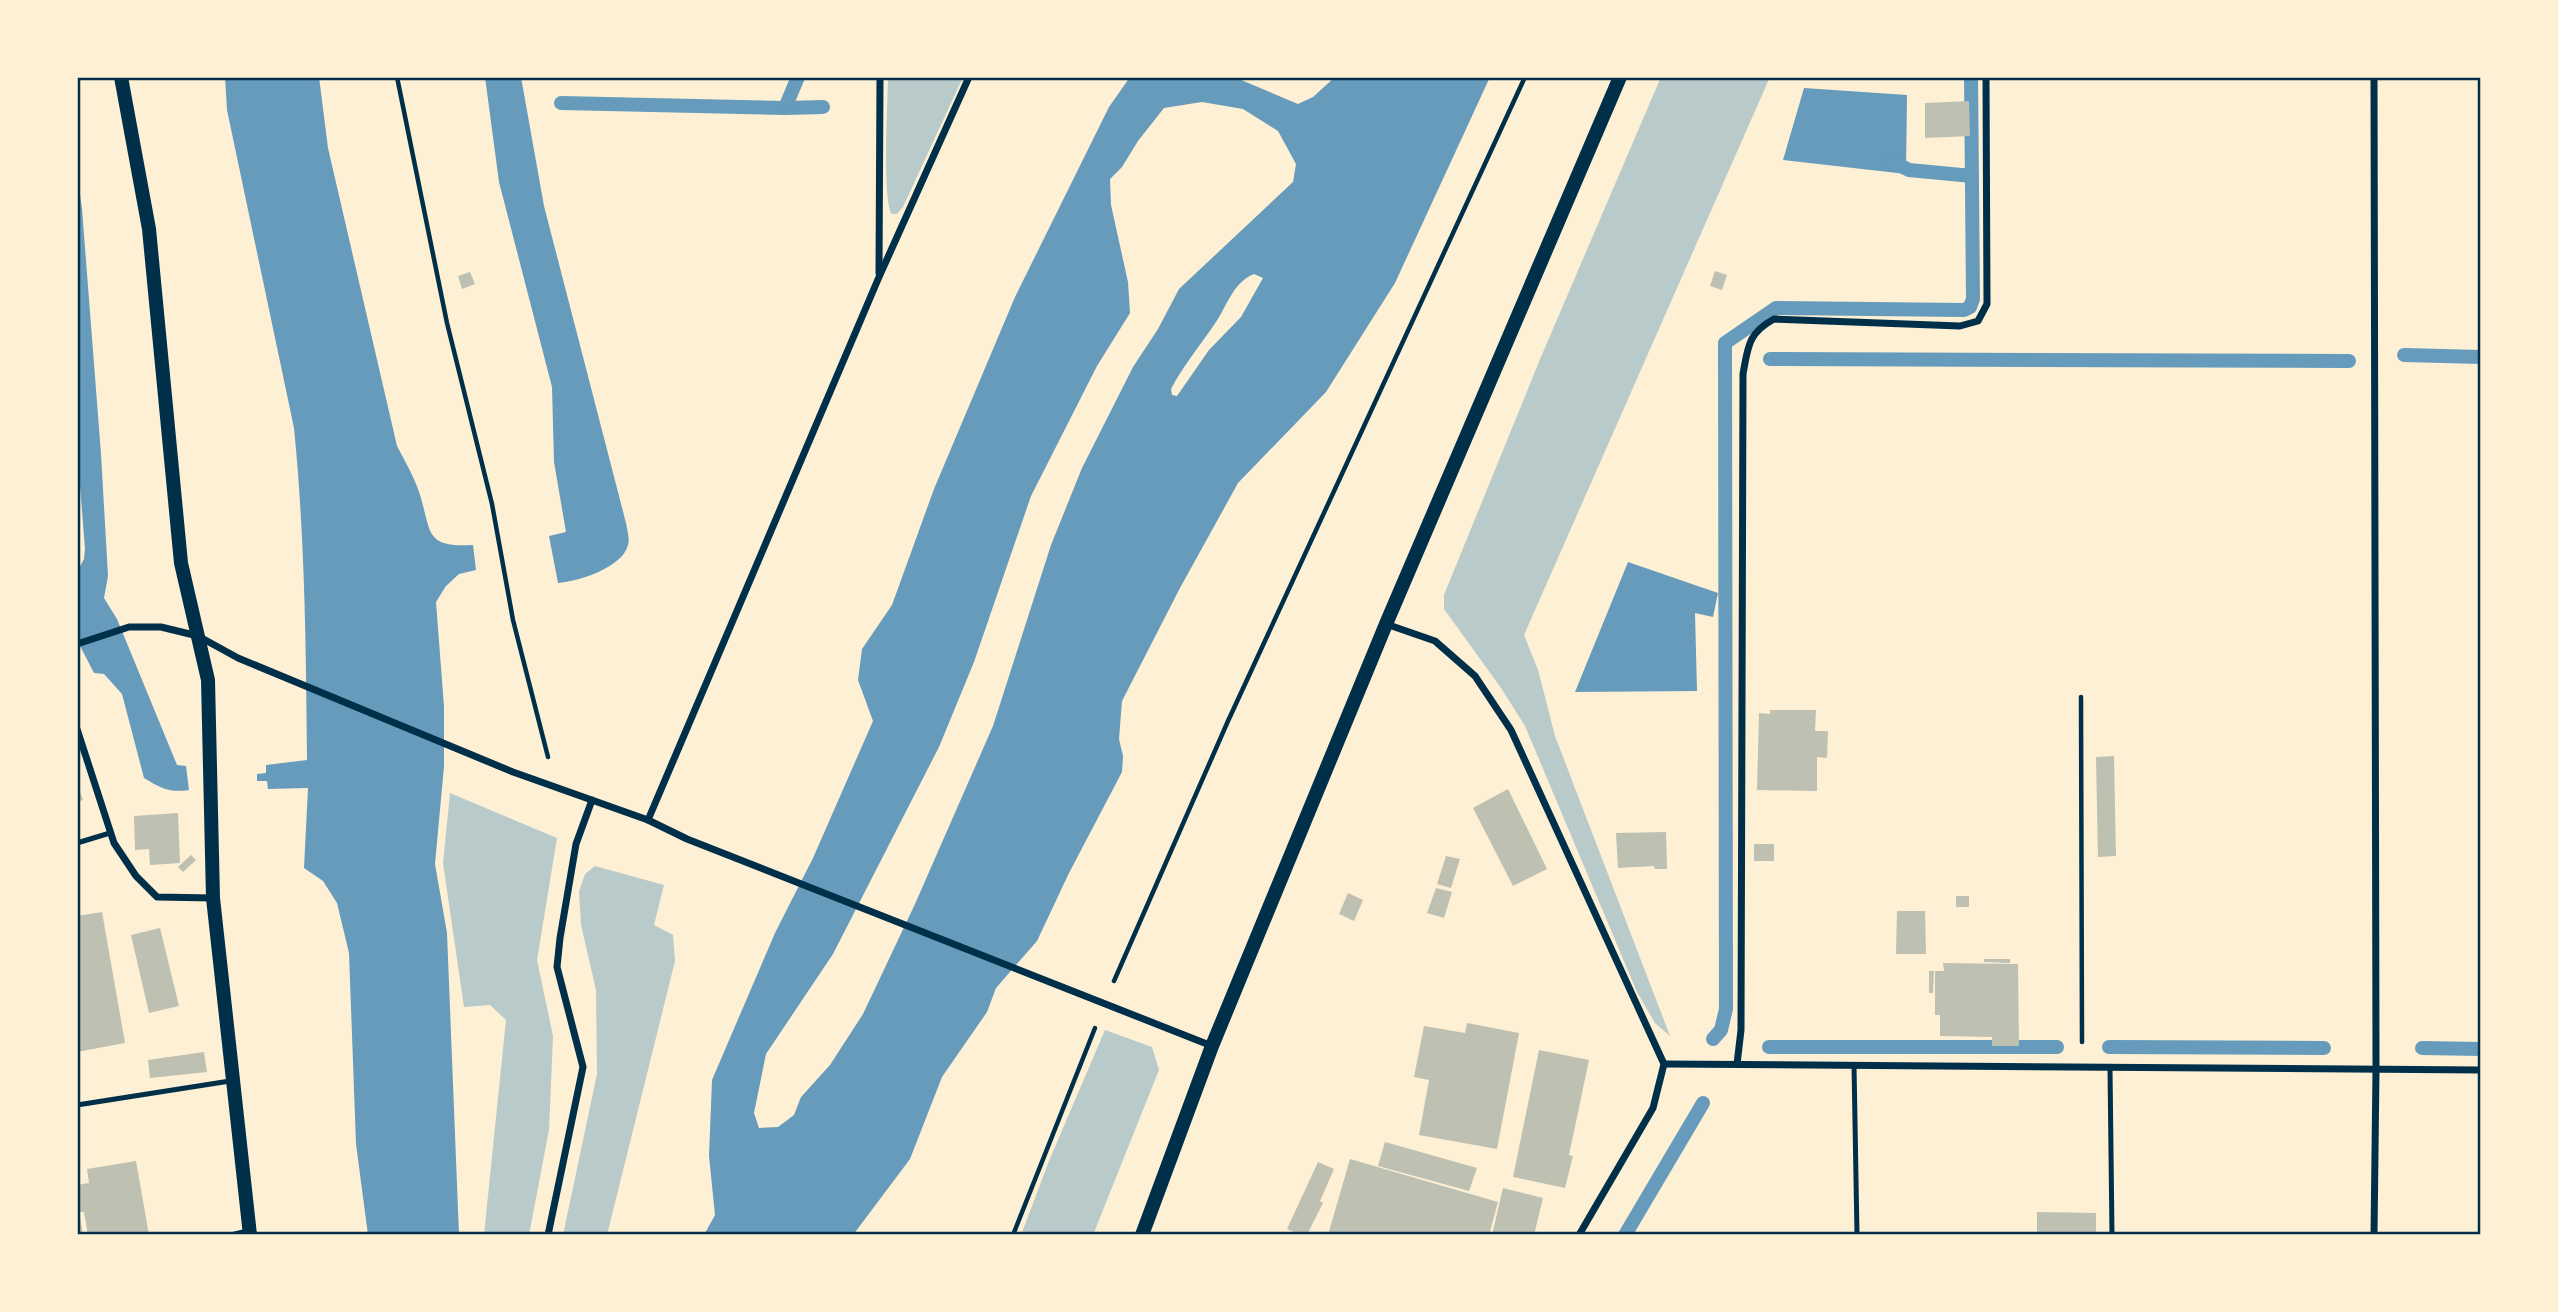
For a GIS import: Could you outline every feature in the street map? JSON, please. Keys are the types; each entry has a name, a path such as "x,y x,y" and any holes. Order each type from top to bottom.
{"main road":[{"path":"121,77 149,229 181,563 208,680 213,898 250,1233"},
{"path":"1142,1235 1212,1046 1386,624 1620,77"}],"street":[{"path":"879,278 880,77"},
{"path":"648,820 879,278 969,77"},
{"path":"1737,1064 1741,1030 1743,374 1750,340 1760,326 1774,319 1960,326 1978,321 1987,304 1986,77"},
{"path":"2374,77 2374,1235"},
{"path":"1386,624 1435,641 1475,676 1511,730 1664,1063 1653,1108 1579,1235"},
{"path":"77,644 129,627 160,627 198,636 238,658 513,772 648,820 687,839 1212,1046"},
{"path":"77,729 114,843 136,876 157,897 213,898"},
{"path":"548,1235 583,1067 557,967 559,947 576,844 592,800"},
{"path":"1664,1063 2481,1070"}],"lane":[{"path":"77,842 110,833"},
{"path":"1854,1066 1857,1235"},
{"path":"2110,1068 2112,1235"},
{"path":"77,1105 233,1080"},
{"path":"231,1235 250,1233"}],"path":[{"path":"397,77 447,323 492,504 513,620 535,713 558,788"},
{"path":"1110,992 1228,721 1525,77"},
{"path":"2081,696 2080,1003 2083,1068"},
{"path":"1013,1235 1100,1017"}],"shaded area":[{"path":"888,77 963,77 903,207 897,214 892,214 887,191"},
{"path":"1661,77 1770,77 1524,635 1538,670 1555,736 1670,1036 1655,1023 1637,992 1525,726 1444,609 1444,595 1541,357"},
{"path":"450,793 557,838 537,960 553,1036 549,1130 529,1235 484,1235 506,1020 490,1005 464,1007 443,863"},
{"path":"595,866 664,885 654,925 673,935 675,961 607,1235 563,1235 597,1074 596,990 581,925 579,891 585,874"},
{"path":"1105,1030 1152,1047 1159,1070 1093,1235 1021,1235 1049,1161"}],"water":[{"path":"225,77 319,77 328,148 397,446 417,486 432,534 445,543 473,545 476,570 459,574 446,586 436,602 444,707 444,766 435,864 447,933 459,1235 368,1235 356,1144 349,953 337,903 323,881 304,868 308,788 268,789 267,781 257,781 257,774 266,773 266,765 307,760 303,552 294,428 227,110"},
{"path":"485,77 521,77 544,206 629,540 624,553 609,567 567,582 558,583 549,536 566,532 554,462 552,387 499,182"},
{"path":"1130,77 1234,77 1298,104 1313,97 1335,77 1490,77 1395,283 1326,392 1238,483 1180,588 1122,701 1119,739 1123,756 1122,772 1037,941 996,988 987,1012 942,1077 910,1159 853,1235 704,1235 715,1215 709,1156 712,1080 775,933 813,858 873,721 858,680 862,649 892,605 934,489 1015,297 1109,107","holes":["1202,102 1243,109 1278,131 1296,164 1293,182 1179,289 1158,329 1133,367 1082,468 1051,545 993,726 915,904 863,1014 830,1065 801,1097 794,1115 778,1127 759,1128 754,1113 766,1054 833,954 939,747 974,662 1031,496 1097,366 1130,313 1128,282 1111,205 1110,179 1122,167 1164,108","1254,274 1263,278 1241,317 1209,350 1177,396 1172,395 1171,389 1235,289"]},
{"path":"1804,88 1907,95 1906,174 1783,160"},
{"path":"77,173 101,454 108,576 104,598 117,619 177,765 186,766 189,790 165,789 144,778 122,694 104,674 94,673 77,640 77,572 84,559 85,549 77,447"},
{"path":"1628,562 1718,593 1713,617 1695,613 1697,691 1575,692"}],"building":[{"path":"1969,101 1970,136 1925,138 1925,103"},
{"path":"1715,271 1727,275 1722,290 1710,286"},
{"path":"470,272 475,284 462,289 458,276"},
{"path":"1770,710 1816,710 1815,731 1828,731 1827,758 1817,757 1817,791 1757,790 1759,713 1770,714"},
{"path":"2114,756 2116,856 2098,857 2096,757"},
{"path":"77,784 83,800 77,802"},
{"path":"1508,789 1547,869 1513,886 1473,808"},
{"path":"178,813 180,863 150,865 149,849 135,850 134,816"},
{"path":"1666,832 1667,869 1655,869 1654,866 1618,868 1616,833"},
{"path":"1754,844 1774,844 1774,861 1754,861"},
{"path":"191,855 196,860 183,872 178,867"},
{"path":"1446,856 1460,859 1451,888 1437,884"},
{"path":"1436,888 1452,892 1444,918 1427,913"},
{"path":"1348,893 1363,900 1354,921 1339,914"},
{"path":"1956,896 1969,896 1969,907 1956,907"},
{"path":"1897,911 1925,911 1926,954 1896,954"},
{"path":"102,912 125,1043 77,1052 77,916"},
{"path":"160,928 179,1006 149,1013 131,935"},
{"path":"1984,959 2010,959 2010,963 1984,962"},
{"path":"1943,963 2018,964 2019,1046 1992,1046 1992,1037 1940,1036 1940,1015 1935,1015 1935,971 1944,971"},
{"path":"1929,971 1934,971 1933,993 1929,993"},
{"path":"1467,1023 1519,1033 1497,1149 1419,1135 1429,1080 1414,1077 1424,1026 1465,1033"},
{"path":"1539,1050 1589,1060 1569,1155 1573,1156 1565,1188 1513,1177"},
{"path":"204,1052 207,1072 150,1078 148,1060"},
{"path":"1385,1142 1477,1168 1469,1191 1378,1166"},
{"path":"1350,1159 1498,1202 1489,1235 1328,1235"},
{"path":"136,1161 149,1235 88,1235 84,1212 79,1212 83,1235 77,1235 77,1185 89,1183 87,1169"},
{"path":"1318,1162 1334,1169 1320,1201 1323,1203 1307,1235 1301,1235 1287,1229"},
{"path":"1503,1188 1543,1198 1534,1235 1492,1235"},
{"path":"2037,1212 2096,1213 2096,1235 2037,1235"}],"waterway":[{"path":"785,108 798,77"},
{"path":"1713,1039 1721,1030 1726,1009 1725,343 1776,308 1964,310 1970,307 1973,299 1971,77"},
{"path":"561,103 823,107"},
{"path":"1889,160 1909,170 1972,176"},
{"path":"2404,355 2481,357"},
{"path":"1770,359 2349,361"},
{"path":"1769,1047 2057,1047"},
{"path":"2109,1047 2324,1048"},
{"path":"2422,1048 2481,1049"},
{"path":"1625,1235 1703,1103"}]}
